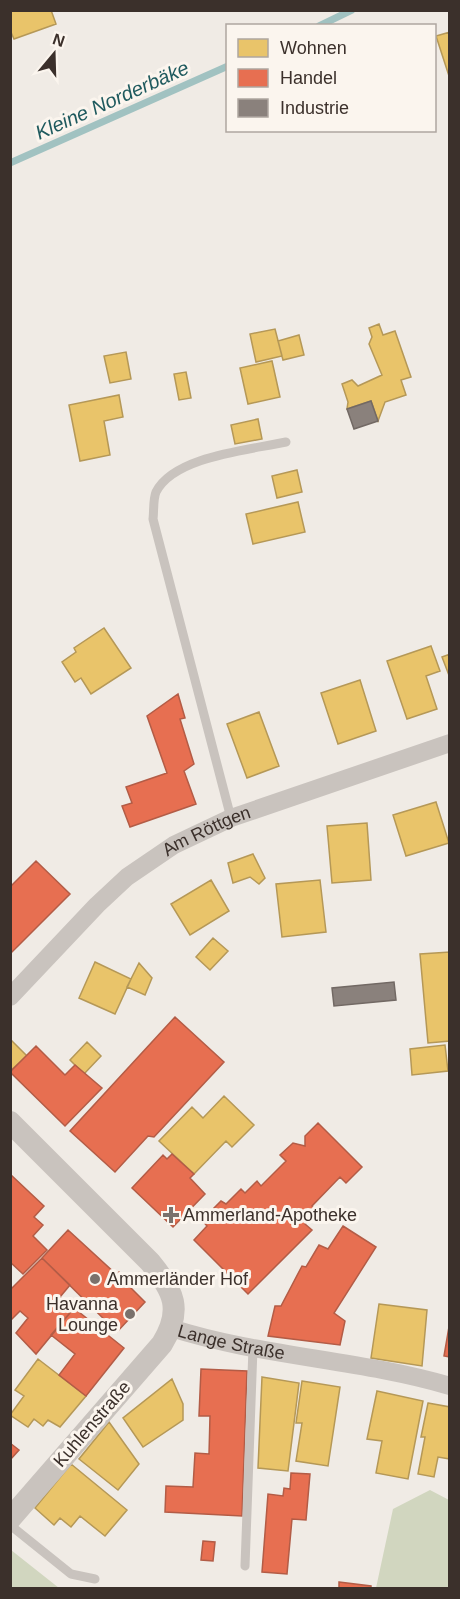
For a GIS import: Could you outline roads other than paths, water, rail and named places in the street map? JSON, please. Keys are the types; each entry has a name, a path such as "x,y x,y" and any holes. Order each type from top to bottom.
{"street":[{"name":"Am Röttgen","path":"10,998 97,905 127,877 174,845 231,818 450,743"},
{"name":"Lange Straße","path":"10,1122 118,1228 162,1277 175,1308 171,1328 253,1348 356,1365 450,1386"},
{"name":"Kuhlenstraße","path":"10,1519 138,1373 171,1328"}],"lane":[{"path":"231,818 153,519 156,492 171,473 189,464 286,442"},
{"path":"245,1566 253,1348"},
{"path":"10,1526 71,1574 95,1579"}],"waterway":[{"name":"Kleine Norderbäke","path":"323,24 352,10"},
{"name":"Kleine Norderbäke","path":"10,163 226,67"}],"place":[{"name":"Ammerland-Apotheke","path":"171,1215"},
{"name":"Ammerländer Hof","path":"95,1279"},
{"name":"Havanna Lounge","path":"130,1314"}]}
